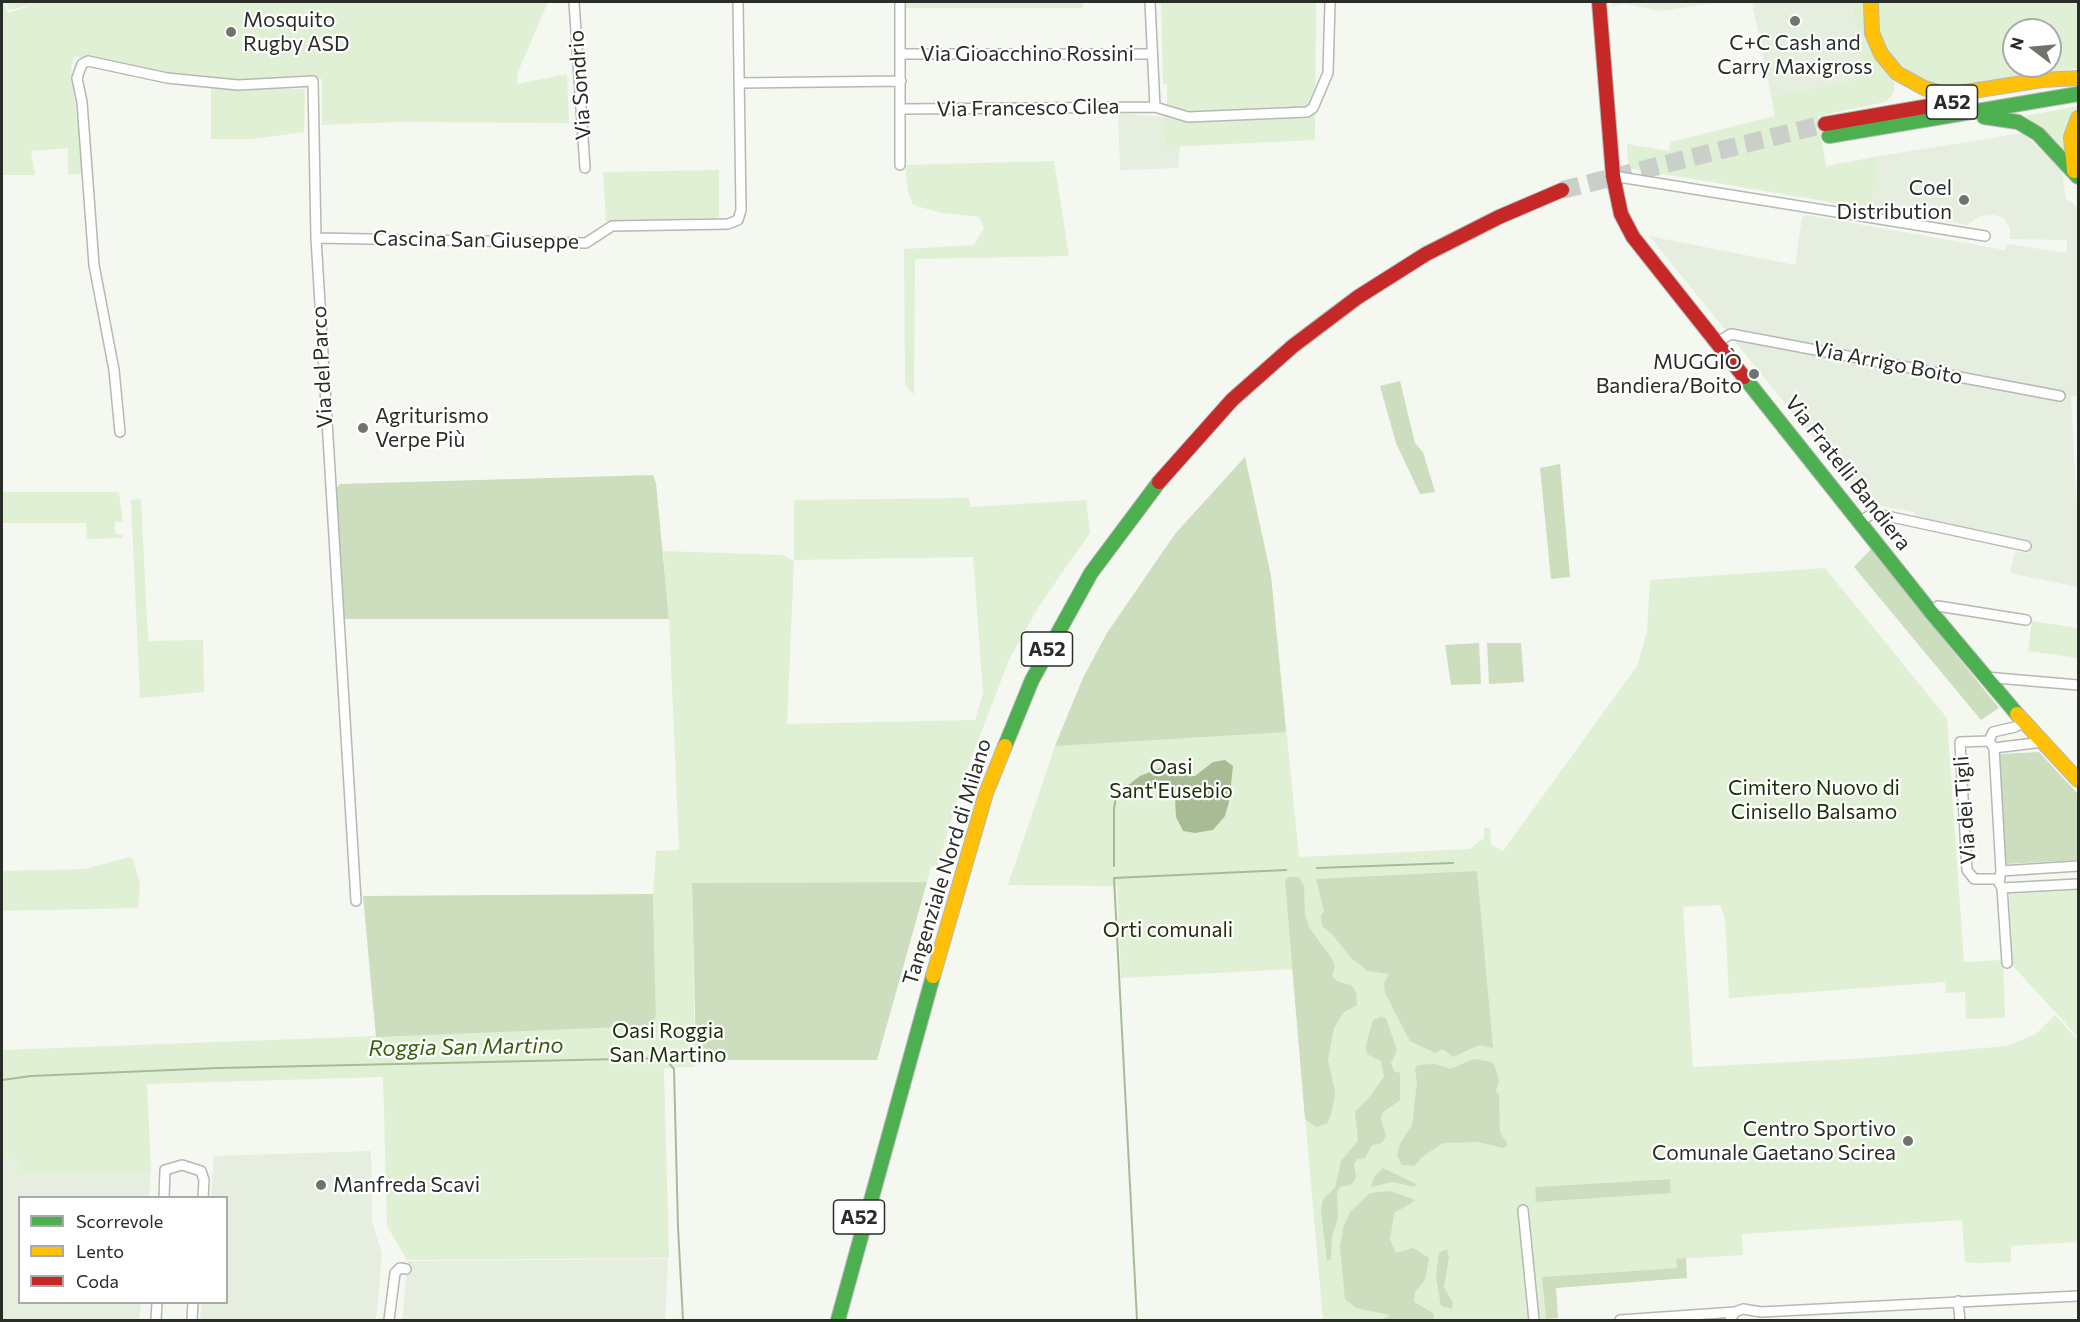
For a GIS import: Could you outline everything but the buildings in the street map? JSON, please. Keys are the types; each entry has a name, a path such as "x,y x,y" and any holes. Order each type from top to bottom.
{"main road":[{"name":"Via Fratelli Bandiera","path":"1599,2 1613,176 1621,214 1633,237 1931,612 2024,722 2079,780"},
{"path":"1871,2 1872,33 1881,54 1897,73 1924,88 1947,95 2042,80 2079,79"},
{"name":"A52","path":"2079,79 1826,130 1953,115 2079,94"},
{"path":"1953,115 1961,120 1987,117 2018,122 2038,134 2077,175"},
{"path":"2077,175 2071,136 2079,118"},
{"name":"Tangenziale Nord di Milano","path":"838,1320 967,852 1004,745 1050,644 1114,539 1157,482 1204,429 1255,379 1309,333 1375,286 1435,249 1499,217 1564,196 1434,263 1372,302 1297,358 1250,399 1192,459 1140,524 1098,584 1043,684 1018,741 993,810 850,1320"},
{"name":"A52","path":"830,1320 871,1174 894,1116"}],"street":[{"name":"Via Sondrio","path":"574,2 585,168"},
{"path":"738,2 739,83 901,81"},
{"path":"900,2 902,54 900,165"},
{"path":"1150,2 1155,106"},
{"name":"Via Francesco Cilea","path":"901,109 1155,106 1188,117 1307,112 1313,108 1328,73 1330,2"},
{"name":"Via Gioacchino Rossini","path":"902,54 1152,54"},
{"name":"Via del Parco","path":"120,432 114,370 94,265 82,102 77,78 82,64 88,62 167,78 237,85 313,81 316,238 356,901"},
{"name":"Cascina San Giuseppe","path":"316,238 586,243 612,226 729,224 738,220 741,210 739,83"},
{"path":"1613,176 1985,236"},
{"name":"Via Arrigo Boito","path":"1717,342 1731,334 2060,396"},
{"path":"1860,522 1873,513 2026,546"},
{"path":"1931,612 1938,606 2026,620"},
{"path":"1985,677 2079,685"},
{"name":"Via dei Tigli","path":"2024,722 2015,727 1993,732 1991,745 2001,880 1974,879 1967,870 1960,742 1991,745 2043,742"},
{"path":"2001,880 2079,866"},
{"path":"2001,880 2079,884"},
{"path":"2001,880 2007,963"},
{"path":"164,1196 165,1170 182,1165 201,1171 204,1180 203,1196"},
{"path":"1523,1210 1534,1320"},
{"path":"389,1320 395,1273 400,1268 406,1269"},
{"path":"1620,1320 1709,1314 1733,1316 1743,1309 1776,1310 2079,1296"},
{"path":"1958,1301 1960,1320"},
{"path":"156,1320 157,1304"},
{"path":"192,1320 193,1304"},
{"path":"1750,1311 1759,1320 1776,1310"},
{"path":"1709,1314 1725,1320"}],"shaded area":[{"path":"1611,2 1720,2 1662,11 1624,4 1611,7"},
{"path":"1752,2 1851,2 1865,78 1771,96"},
{"path":"1118,113 1163,117 1165,147 1180,146 1178,168 1120,170"},
{"path":"2023,133 2062,170 2066,199 2078,207 2078,396 2071,397 2078,526 2078,587 2010,573 2015,551 2029,553 2032,542 1914,520 1915,512 1867,504 1649,236 1795,265 1802,218 1807,215 2005,250 2007,244 2067,253 2067,240 2010,239 2010,228 2004,218 1994,215 1980,216 1967,225 1871,209 1880,156"},
{"path":"1400,381 1415,443 1423,452 1435,492 1420,494 1396,443 1380,386"},
{"path":"1245,457 1271,576 1286,732 1055,746 1083,678 1107,633 1175,534"},
{"path":"1560,464 1570,577 1551,579 1540,468"},
{"path":"653,475 656,483 669,619 344,619 335,489 340,484"},
{"path":"1871,549 1999,708 1981,720 1854,567"},
{"path":"1479,643 1481,684 1451,685 1445,645"},
{"path":"1487,643 1521,643 1524,682 1489,684"},
{"path":"2039,752 2078,794 2078,860 2005,864 2000,754"},
{"path":"1225,760 1233,766 1229,802 1225,816 1213,830 1195,833 1183,831 1176,817 1175,798 1169,791 1149,789 1136,793 1132,787 1132,782 1140,776 1160,768 1170,767 1189,776 1195,776 1213,762"},
{"path":"1477,871 1493,1048 1479,1045 1453,1057 1443,1049 1435,1053 1410,1041 1385,993 1384,983 1389,974 1368,971 1351,958 1332,934 1322,926 1321,916 1324,911 1316,879"},
{"path":"1289,877 1299,877 1304,886 1305,915 1309,927 1332,959 1335,966 1332,977 1339,982 1351,985 1356,992 1357,1005 1344,1012 1334,1028 1328,1060 1335,1092 1332,1111 1327,1124 1316,1127 1305,1119 1285,880"},
{"path":"927,882 877,1060 696,1060 692,883"},
{"path":"653,894 656,1017 648,1026 376,1037 363,896"},
{"path":"1380,1017 1386,1018 1397,1050 1391,1063 1394,1071 1400,1073 1400,1100 1382,1113 1381,1119 1386,1136 1382,1143 1372,1145 1365,1158 1357,1159 1354,1164 1356,1178 1351,1185 1340,1187 1337,1192 1338,1218 1332,1237 1331,1259 1327,1261 1321,1211 1323,1199 1335,1188 1341,1161 1358,1141 1355,1112 1384,1077 1381,1061 1367,1054 1366,1045 1373,1020"},
{"path":"1474,1059 1492,1062 1495,1067 1499,1080 1496,1091 1499,1094 1500,1132 1508,1145 1503,1148 1478,1142 1443,1143 1422,1157 1414,1166 1402,1165 1397,1156 1400,1144 1412,1125 1417,1065 1435,1064 1450,1069"},
{"path":"371,1151 372,1221 382,1254 376,1320 200,1320 202,1304 228,1304 228,1196 211,1196 214,1156"},
{"path":"2,1159 18,1160 19,1174 151,1171 149,1196 18,1196 18,1304 141,1304 139,1320 2,1320"},
{"path":"1383,1168 1416,1184 1415,1187 1392,1182 1371,1187 1374,1177"},
{"path":"1670,1179 1671,1193 1536,1202 1535,1187"},
{"path":"1390,1191 1416,1200 1394,1213 1390,1240 1396,1253 1413,1248 1429,1258 1425,1280 1415,1292 1414,1302 1433,1313 1435,1320 1381,1320 1390,1315 1356,1308 1345,1299 1340,1247 1343,1228 1350,1212 1370,1193"},
{"path":"1447,1249 1449,1257 1444,1287 1453,1303 1452,1309 1441,1306 1436,1278 1438,1257 1440,1252"},
{"path":"1686,1258 1687,1278 1556,1288 1558,1318 1546,1319 1542,1277 1677,1268 1676,1259"},
{"path":"668,1259 665,1320 402,1320 408,1261"}],"green space":[{"path":"2,2 8,13 36,4 9,10 6,2 548,2 518,72 517,84 567,74 569,123 397,122 322,125 322,79 238,81 162,74 74,56 71,69 84,173 68,175 68,148 31,151 35,175 2,175"},
{"path":"906,2 1083,2 1083,8 906,8"},
{"path":"1161,2 1316,2 1315,140 1165,147 1163,117 1167,109 1167,85 1163,84"},
{"path":"1851,2 1865,2 1873,55 1894,82 1894,90 1885,102 1818,116 1826,166 1880,156 1871,209 1628,168 1627,144 1669,151 1671,142 1775,116 1771,96 1865,78"},
{"path":"1879,2 2078,2 2078,68 2062,71 2062,18 2002,18 2002,78 2019,78 1949,90 1925,85 1889,54 1880,36"},
{"path":"211,87 305,89 304,132 254,139 211,139"},
{"path":"2078,106 2065,152 2025,116"},
{"path":"1054,161 1069,256 915,259 914,394 908,389 905,381 904,249 974,245 984,228 979,217 942,213 913,205 908,192 905,165"},
{"path":"719,170 719,218 606,221 603,172"},
{"path":"1245,457 1271,576 1299,857 1470,849 1484,838 1484,828 1490,828 1491,844 1503,851 1637,666 1647,632 1650,580 1825,568 1947,718 1964,962 2003,960 2005,1018 1966,1019 1965,992 1946,993 1945,982 1729,998 1725,918 1720,905 1683,907 1693,1067 1869,1058 2007,1046 2036,1034 2055,1015 2078,1040 2078,1242 2011,1246 2011,1262 1976,1263 1965,1262 1962,1220 1742,1234 1743,1255 1677,1259 1677,1268 1543,1277 1546,1319 1323,1320 1292,969 1121,978 1117,886 1008,885 1055,746 1083,678 1107,633 1175,534","holes":["1670,1179 1671,1192 1536,1202 1535,1187"]},
{"path":"2,492 119,492 123,522 115,522 115,534 123,535 122,538 87,539 86,523 2,523"},
{"name":"Oasi Roggia San Martino","path":"969,498 970,507 1086,500 1090,533 1039,606 1009,660 964,777 938,865 931,867 927,882 692,884 695,1067 664,1068 669,1258 407,1260 387,1226 383,1077 147,1084 151,1171 18,1174 18,1160 2,1159 2,1050 648,1026 656,1017 653,894 656,851 679,850 669,618 663,551 783,555 794,561 787,724 975,720 983,693 973,557 794,560 794,500"},
{"path":"141,499 148,641 203,640 204,692 140,698 131,500"},
{"path":"2032,621 2078,628 2078,658 2028,651"},
{"path":"129,857 133,859 140,883 138,908 2,911 2,871 85,869"},
{"path":"2078,890 2078,1037 2012,965 2009,894"}],"waterway":[{"path":"1122,789 1132,784"},
{"path":"1114,866 1114,809 1117,789"},
{"path":"1317,868 1453,863"},
{"path":"1137,1320 1114,878 1286,870"},
{"name":"Roggia San Martino","path":"2,1080 31,1076 218,1068 665,1058 674,1069 683,1320"}],"tunnel":[{"path":"1562,190 1825,124"}],"traffic: fast":[{"path":"1829,136 2078,94"},
{"path":"1984,117 2018,122 2038,134 2078,177"},
{"path":"1744,377 1931,612 2017,714"},
{"path":"1005,746 1032,680 1091,573 1159,482"},
{"path":"838,1320 933,976"}],"traffic: slow":[{"path":"1871,2 1872,33 1881,54 1897,73 1924,88 1947,95 2042,80 2078,78"},
{"path":"2074,171 2071,137 2078,118"},
{"path":"2017,714 2078,780"},
{"path":"933,976 986,793 1005,746"}],"traffic: jam":[{"path":"1599,2 1613,176 1621,214 1633,237 1744,377"},
{"path":"1825,124 1958,101"},
{"path":"1159,482 1232,400 1293,346 1358,297 1426,254 1499,217 1562,190"}],"place":[{"name":"C+C Cash and Carry Maxigross","path":"1795,21"},
{"name":"Mosquito Rugby ASD","path":"231,32"},
{"name":"Coel Distribution","path":"1964,200"},
{"name":"MUGGIÒ Bandiera/Boito","path":"1754,374"},
{"name":"Agriturismo Verpe Più","path":"363,428"},
{"name":"Centro Sportivo Comunale Gaetano Scirea","path":"1908,1141"},
{"name":"Manfreda Scavi","path":"321,1185"}],"park label":[{"name":"Oasi Sant'Eusebio","path":"1171,779"},
{"name":"Cimitero Nuovo di Cinisello Balsamo","path":"1814,800"},
{"name":"Orti comunali","path":"1168,930"}]}
